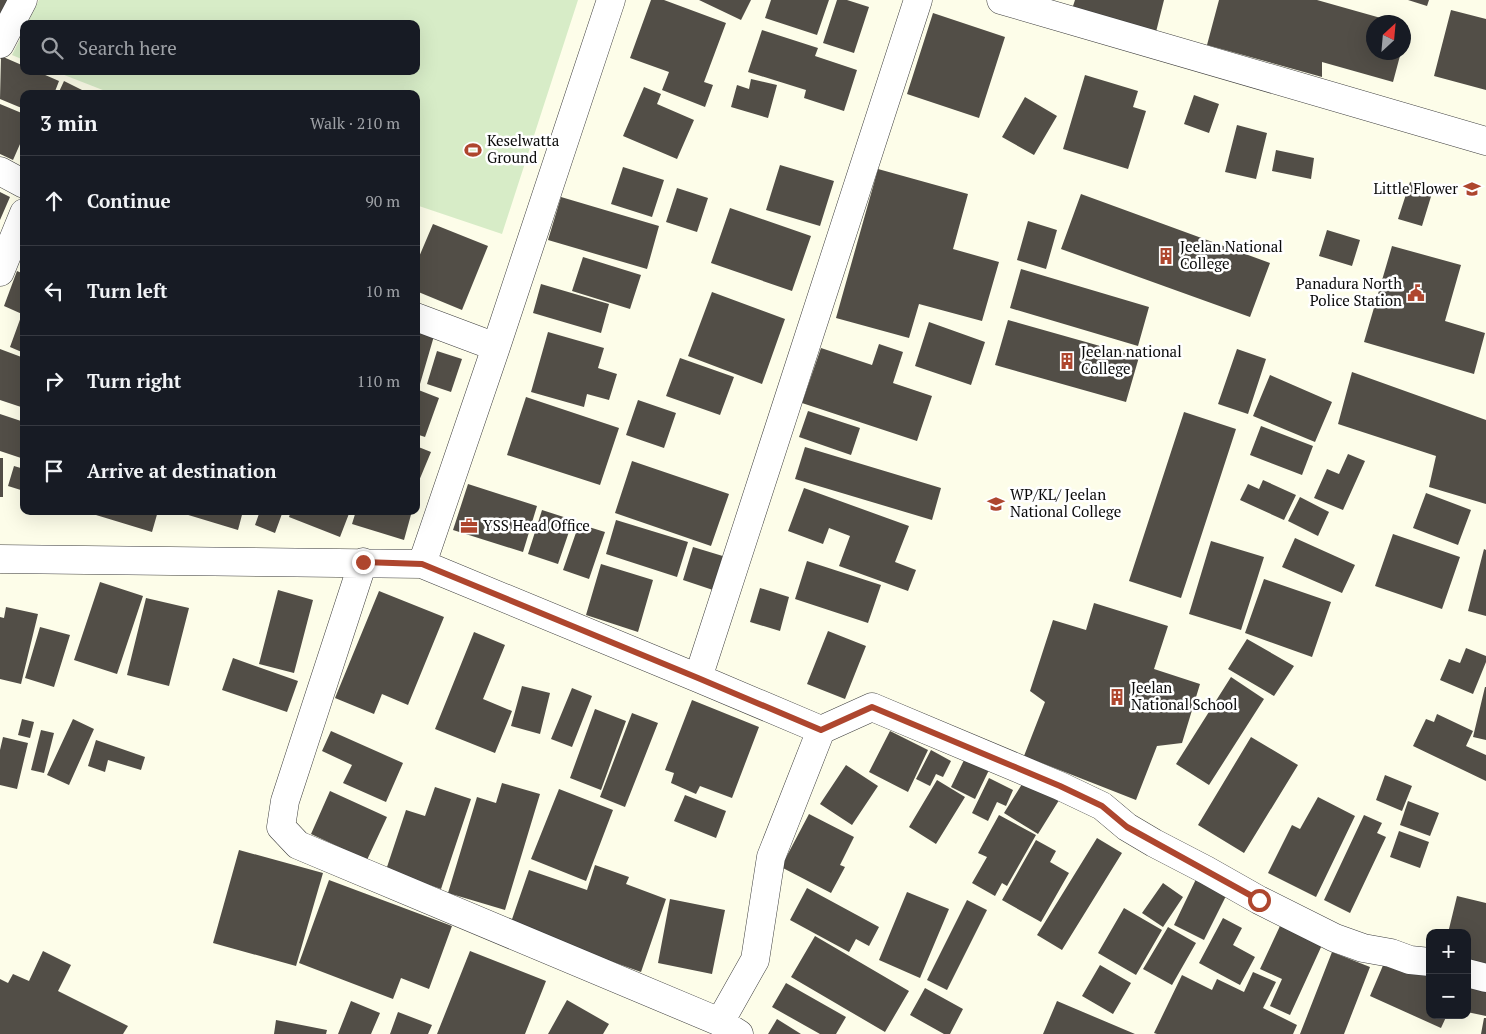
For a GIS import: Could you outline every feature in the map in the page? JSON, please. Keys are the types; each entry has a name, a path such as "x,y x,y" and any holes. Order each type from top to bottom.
{"street":[{"path":"0,44 23,0"},
{"path":"422,564 496,347 610,0"},
{"path":"698,678 918,0"},
{"path":"1001,0 1486,140"},
{"path":"0,171 20,182"},
{"path":"0,272 20,223"},
{"path":"420,318 496,347"},
{"path":"0,559 422,564 821,730"},
{"path":"363,562 285,801 281,827 298,845 730,1028 755,960 771,857 821,730 872,707 1060,786 1102,806 1127,827 1154,843 1259,900 1335,938 1363,948 1410,960 1426,962"},
{"path":"1471,974 1486,978"}],"green space":[{"name":"Keselwatta Ground","path":"39,0 578,0 502,234 420,206 420,90 103,90 64,75 420,75 420,20 29,20"},
{"path":"20,39 20,58 12,55"}],"building":[{"path":"0,0 11,0 0,22"},
{"path":"651,0 664,0 726,23 704,82 713,85 705,107 662,90 669,72 630,58"},
{"path":"699,0 751,0 741,20"},
{"path":"771,0 829,0 817,35 765,18"},
{"path":"837,0 847,0 869,7 854,53 823,43"},
{"path":"1075,0 1164,0 1156,32 1072,9"},
{"path":"1219,0 1317,0 1370,15 1366,15 1366,60 1399,60 1393,82 1322,62 1322,77 1207,45"},
{"path":"1408,0 1429,0 1427,6"},
{"path":"1451,10 1486,19 1486,90 1434,76"},
{"path":"933,13 1005,37 979,118 907,94"},
{"path":"762,30 818,48 815,56 857,70 844,111 804,98 806,90 748,72"},
{"path":"1,56 20,64 20,75 45,75 59,81 56,90 20,90 20,107 0,99"},
{"path":"1085,75 1138,91 1133,107 1146,111 1128,169 1063,149"},
{"path":"751,79 777,85 768,118 731,107 737,85 749,89"},
{"path":"64,81 82,90 60,90"},
{"path":"644,87 661,94 657,104 694,120 677,159 623,136"},
{"path":"1194,95 1219,104 1209,133 1184,124"},
{"path":"1025,97 1057,116 1034,155 1002,137"},
{"path":"0,104 20,112 20,144 13,160 0,154"},
{"path":"1237,125 1267,133 1256,179 1225,172"},
{"path":"1276,150 1314,158 1311,179 1272,171"},
{"path":"780,165 834,181 820,226 766,210"},
{"path":"623,167 664,180 652,217 611,204"},
{"path":"878,169 968,194 953,249 999,262 982,321 919,304 909,338 836,318"},
{"path":"1410,182 1433,190 1422,226 1398,219"},
{"path":"677,188 708,198 697,232 666,222"},
{"path":"0,192 10,197 0,220"},
{"name":"Jeelan National College","path":"1081,194 1270,263 1250,317 1061,249"},
{"path":"561,197 659,226 647,269 548,240"},
{"path":"730,208 811,236 792,291 711,263"},
{"path":"1028,221 1057,230 1046,269 1017,260"},
{"path":"433,224 488,246 462,310 420,293 420,255"},
{"path":"1327,230 1360,240 1352,266 1319,256"},
{"name":"Panadura North Police Station","path":"1392,246 1461,265 1445,321 1485,333 1474,374 1364,342"},
{"path":"583,257 641,275 630,309 572,291"},
{"name":"Jeelan National College","path":"1021,269 1149,307 1138,346 1010,308"},
{"path":"17,271 20,272 20,313 4,306"},
{"path":"541,284 609,304 601,333 533,313"},
{"path":"712,292 785,319 762,384 688,356"},
{"path":"20,320 20,351 10,347"},
{"name":"Jeelan national College","path":"1008,320 1139,357 1126,402 995,365"},
{"path":"929,322 985,342 971,385 915,366"},
{"path":"420,331 434,336 420,384"},
{"path":"548,332 604,348 598,368 617,374 609,400 587,394 584,407 531,392"},
{"path":"879,344 903,352 893,383 932,396 917,441 802,403 821,348 872,365"},
{"path":"0,349 20,356 20,407 0,400"},
{"path":"1237,349 1266,359 1248,414 1218,404"},
{"path":"437,351 462,359 451,392 427,384"},
{"path":"680,358 734,377 720,415 666,396"},
{"path":"1352,372 1486,420 1486,504 1429,487 1436,456 1338,424"},
{"path":"1270,375 1332,402 1315,442 1253,416"},
{"path":"420,391 439,398 425,437 420,435"},
{"path":"526,397 619,428 600,485 507,455"},
{"path":"638,400 676,413 664,448 626,435"},
{"path":"808,411 860,428 851,455 799,437"},
{"path":"1184,412 1236,429 1181,598 1129,581"},
{"path":"0,414 20,421 20,458 0,451"},
{"path":"1261,426 1313,446 1302,475 1250,455"},
{"path":"805,447 941,488 932,520 795,479"},
{"path":"420,448 431,452 420,478"},
{"path":"1348,454 1365,461 1343,510 1314,498 1327,469 1339,474"},
{"path":"0,458 3,458 3,497 0,497"},
{"path":"632,461 729,494 711,546 615,513"},
{"path":"14,466 20,468 20,490 8,486"},
{"path":"1263,480 1296,495 1284,520 1240,500 1248,484 1259,489"},
{"path":"468,484 537,506 523,552 453,530"},
{"path":"804,488 909,526 895,562 916,570 908,591 839,566 850,536 829,528 823,544 788,531"},
{"path":"1426,493 1471,510 1458,545 1413,528"},
{"path":"1300,497 1329,512 1318,536 1288,521"},
{"path":"542,510 573,520 558,564 528,554"},
{"path":"96,515 157,515 152,532"},
{"path":"188,515 242,515 238,530"},
{"path":"259,515 282,515 275,533 255,525"},
{"path":"290,515 348,515 340,537 289,517"},
{"path":"355,515 411,515 404,540 352,524"},
{"path":"616,520 688,542 677,577 606,554"},
{"path":"579,524 605,532 589,579 563,570"},
{"path":"1393,534 1460,557 1442,609 1375,586"},
{"path":"1295,538 1355,565 1342,593 1282,567"},
{"path":"1211,541 1264,557 1241,630 1189,614"},
{"path":"693,547 726,557 716,591 683,580"},
{"path":"1484,549 1486,550 1486,616 1468,611"},
{"path":"807,561 881,585 868,623 795,599"},
{"path":"601,564 653,580 638,632 586,615"},
{"path":"1264,579 1331,602 1312,657 1245,633"},
{"path":"100,582 143,596 117,674 74,660"},
{"path":"760,588 789,597 780,631 750,622"},
{"path":"278,590 313,600 294,673 259,664"},
{"path":"379,591 444,617 408,705 382,694 374,714 335,698"},
{"path":"146,598 189,608 169,686 127,675"},
{"name":"Jeelan National School","path":"1094,603 1168,626 1154,669 1200,684 1182,743 1157,746 1136,800 1024,756 1045,702 1030,691 1053,620 1086,630"},
{"path":"6,607 38,614 21,684 0,679 0,617 4,618"},
{"path":"40,627 70,635 54,687 25,678"},
{"path":"828,631 866,646 845,699 807,684"},
{"path":"474,632 505,645 483,699 512,711 495,753 435,729"},
{"path":"1247,639 1294,666 1274,696 1228,669"},
{"path":"1466,648 1486,656 1486,662 1473,694 1440,680 1449,659 1460,663"},
{"path":"233,658 298,681 287,712 222,690"},
{"path":"1231,677 1264,699 1209,785 1176,764"},
{"path":"522,686 550,693 540,734 511,726"},
{"path":"1486,687 1486,740 1473,737"},
{"path":"572,688 592,696 572,747 551,739"},
{"path":"692,700 759,727 732,798 700,786 696,794 671,783 674,773 665,770"},
{"path":"595,709 626,721 601,790 570,778"},
{"path":"632,713 658,723 625,807 600,797"},
{"path":"1437,714 1473,731 1466,746 1486,755 1486,781 1413,746 1426,719 1434,722"},
{"path":"22,719 34,722 30,738 18,735"},
{"path":"73,719 94,729 69,785 47,775"},
{"path":"41,730 54,733 44,773 31,770"},
{"path":"331,731 403,763 386,802 343,783 352,765 322,751"},
{"path":"890,731 928,750 908,792 869,772"},
{"path":"3,737 28,743 17,789 0,785 0,750"},
{"path":"1251,737 1298,765 1244,853 1198,825"},
{"path":"96,740 145,757 141,770 108,760 105,772 88,766"},
{"path":"931,750 951,761 943,777 936,774 930,786 916,779"},
{"path":"965,758 989,770 975,799 951,787"},
{"path":"846,765 878,786 852,825 820,804"},
{"path":"1385,775 1412,786 1402,811 1376,800"},
{"path":"1027,776 1061,797 1038,834 1004,813"},
{"path":"989,778 1013,790 1006,806 997,802 988,821 972,813"},
{"path":"937,780 965,797 936,844 909,827"},
{"path":"502,783 540,794 505,910 448,893 477,797 496,803"},
{"path":"435,787 471,799 441,889 386,870 406,810 425,816"},
{"path":"559,789 613,810 586,881 531,859"},
{"path":"330,791 387,817 367,860 311,834"},
{"path":"685,795 726,811 716,838 674,821"},
{"path":"1318,797 1355,816 1316,897 1268,873 1292,825 1300,829"},
{"path":"1408,801 1439,813 1430,836 1400,825"},
{"path":"809,814 854,837 840,865 845,867 831,893 781,867"},
{"path":"999,815 1036,835 1007,886 1002,883 995,896 972,883 987,857 978,853"},
{"path":"1364,815 1382,823 1377,833 1386,837 1350,913 1324,900"},
{"path":"1399,831 1429,842 1420,868 1390,857"},
{"path":"1097,838 1122,853 1062,950 1037,935"},
{"path":"1036,840 1056,851 1050,862 1069,873 1041,922 1002,900"},
{"path":"239,850 323,873 296,966 213,943"},
{"path":"595,865 629,877 626,884 666,899 641,972 510,925 529,870 587,890"},
{"path":"1198,875 1229,890 1204,940 1174,925"},
{"path":"329,880 452,926 429,989 401,978 393,999 299,963"},
{"path":"1163,883 1183,897 1163,927 1142,913"},
{"path":"807,888 879,927 869,946 856,939 849,952 790,920"},
{"path":"907,892 949,909 920,978 879,960"},
{"path":"1457,896 1486,903 1486,971 1471,967 1471,929 1449,929"},
{"path":"670,899 725,910 712,974 658,963"},
{"path":"967,900 987,910 947,990 927,980"},
{"path":"1124,908 1162,930 1136,975 1098,953"},
{"path":"1223,918 1242,928 1233,945 1255,957 1240,985 1199,963"},
{"path":"1280,926 1322,945 1290,1015 1270,1006 1282,979 1260,969"},
{"path":"1168,927 1196,943 1172,985 1143,969"},
{"path":"815,936 909,991 885,1032 791,977"},
{"path":"43,951 71,965 58,991 128,1026 123,1034 0,1034 0,979 8,983 13,974 29,981"},
{"path":"470,951 546,981 525,1034 437,1034"},
{"path":"1332,952 1370,967 1344,1034 1300,1034"},
{"path":"1387,956 1426,974 1426,1019 1445,1019 1441,1028 1370,996"},
{"path":"1100,965 1131,983 1113,1014 1082,996"},
{"path":"1253,972 1276,982 1263,1008 1297,1025 1293,1034 1154,1033 1182,975 1212,990 1217,979 1244,992"},
{"path":"786,983 846,1017 836,1034 820,1034 772,1007"},
{"path":"1471,983 1486,985 1486,1016 1471,1013"},
{"path":"925,988 963,1009 950,1034 944,1034 910,1015"},
{"path":"567,1000 609,1024 603,1034 548,1034"},
{"path":"351,1001 380,1013 371,1034 338,1034"},
{"path":"1057,1001 1135,1034 1043,1034"},
{"path":"398,1012 432,1025 428,1034 390,1034"},
{"path":"1484,1018 1486,1018 1486,1034 1481,1034"},
{"path":"777,1019 801,1034 768,1034"},
{"path":"276,1020 327,1030 326,1034 274,1034"}],"place":[{"name":"Keselwatta Ground","path":"473,150"},
{"name":"Little Flower","path":"1472,189"},
{"name":"Jeelan National College","path":"1166,256"},
{"name":"Panadura North Police Station","path":"1416,293"},
{"name":"Jeelan national College","path":"1067,361"},
{"name":"WP/KL/ Jeelan National College","path":"996,504"},
{"name":"YSS Head Office","path":"469,526"},
{"name":"Jeelan National School","path":"1117,697"}],"route":[{"path":"363,562 422,564 821,730 872,707 1060,786 1102,806 1127,827 1259,900"}]}
